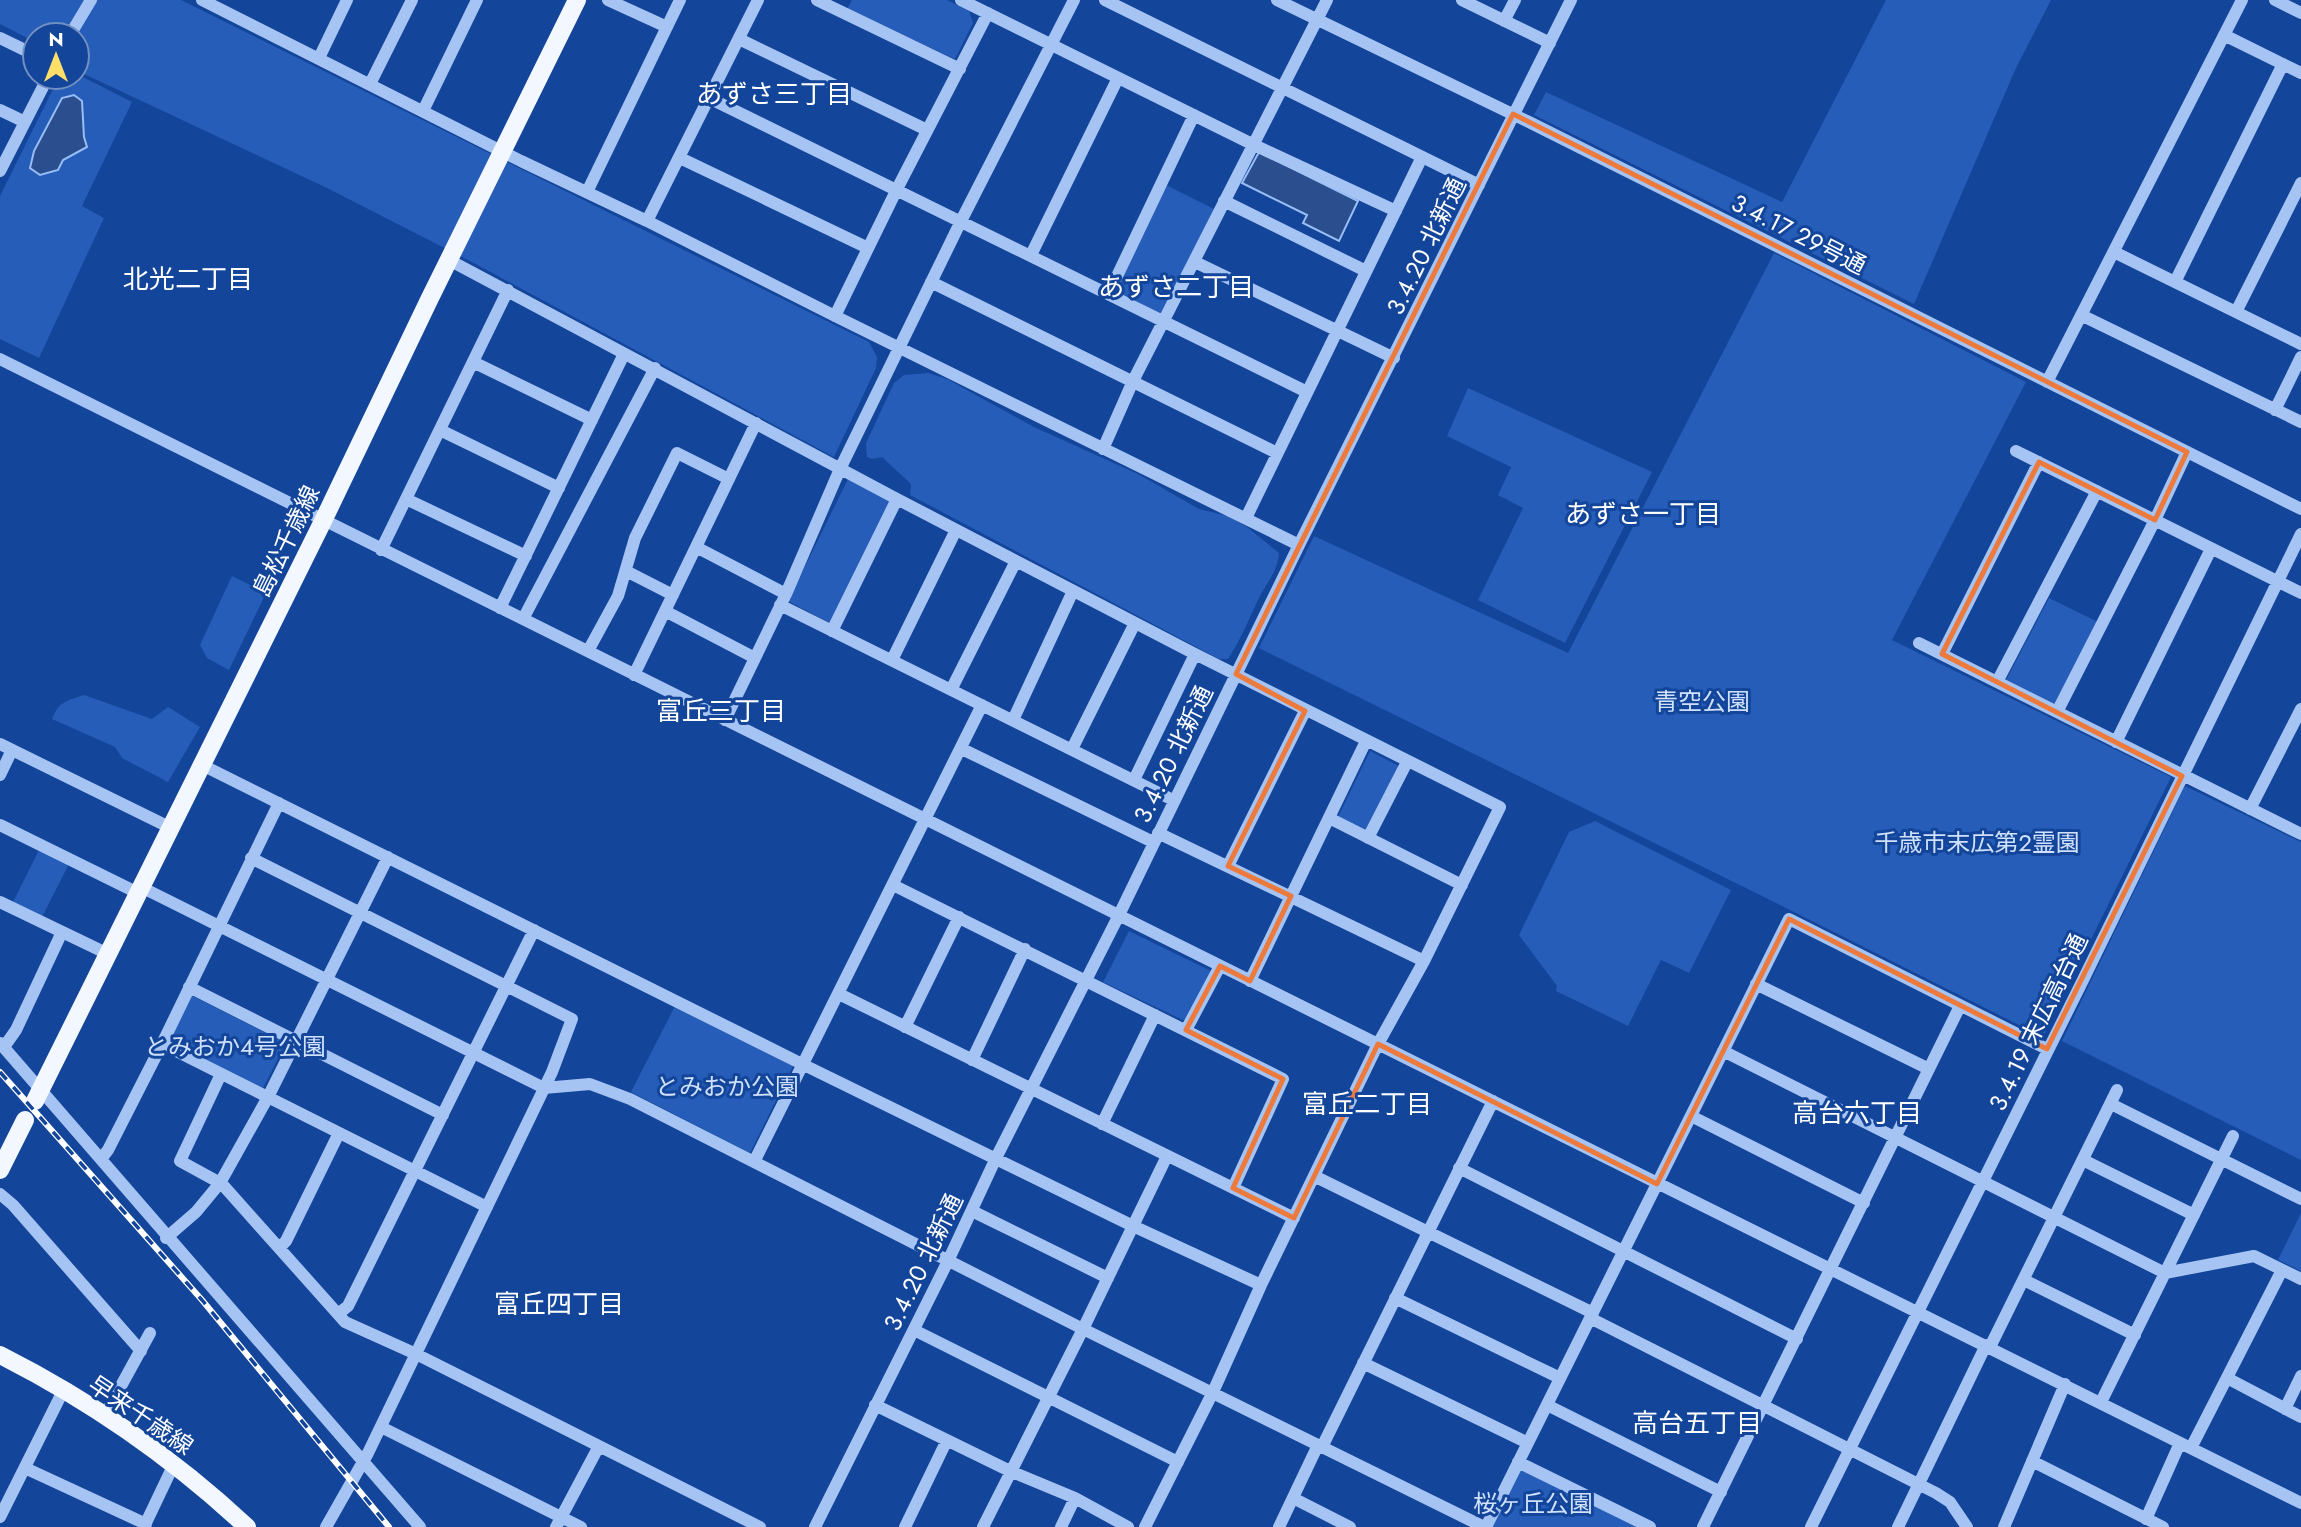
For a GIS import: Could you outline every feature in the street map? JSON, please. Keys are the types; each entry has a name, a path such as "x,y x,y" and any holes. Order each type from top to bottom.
{"main road":[{"name":"島松千歳線","path":"38,1095 578,0"},
{"path":"2,1159 25,1120"},
{"name":"早来千歳線","path":"0,1355 63,1391 174,1464 247,1527"}],"street":[{"path":"78,21 91,0"},
{"path":"202,0 1299,545"},
{"path":"319,58 347,0"},
{"path":"370,84 412,0"},
{"path":"423,111 477,0"},
{"path":"608,0 667,27"},
{"path":"587,192 680,0"},
{"path":"648,221 758,0"},
{"path":"817,0 960,69"},
{"path":"961,0 1252,144 1396,211"},
{"path":"725,720 898,348 1074,0"},
{"path":"1105,0 1479,185"},
{"name":"3.4.17 29号通","path":"1277,0 1513,114 2301,509"},
{"path":"1102,449 1133,381 1327,0"},
{"path":"1462,0 1550,43"},
{"path":"1504,21 1515,0"},
{"name":"3.4.20 北新通","path":"815,1527 948,1261 1030,1088 1118,917 1173,800 1571,0"},
{"path":"2048,382 2242,0"},
{"path":"2275,0 2301,13"},
{"path":"835,316 988,13"},
{"path":"2224,35 2301,73"},
{"path":"0,37 21,48"},
{"path":"739,39 927,130"},
{"path":"2175,282 2283,64"},
{"path":"1031,255 1118,78"},
{"path":"0,171 41,91"},
{"path":"709,98 1307,392"},
{"path":"0,110 25,122"},
{"path":"1109,293 1194,115"},
{"path":"1246,518 1422,156"},
{"path":"680,158 868,248"},
{"path":"2236,312 2301,183"},
{"path":"1224,201 1366,271"},
{"path":"2114,252 2301,344"},
{"path":"449,260 1073,591 1305,711 1500,807 1424,961 1378,1044 1261,1285 1213,1392 1145,1527"},
{"path":"1195,262 1394,358"},
{"path":"931,282 1277,453"},
{"path":"381,550 508,290"},
{"path":"2081,315 2301,422"},
{"path":"500,608 624,354"},
{"path":"2275,410 2301,357"},
{"path":"0,359 2301,1503"},
{"path":"473,362 592,420"},
{"path":"523,619 655,368"},
{"path":"634,675 756,423"},
{"path":"440,430 559,488"},
{"path":"2016,451 2301,593"},
{"path":"2057,712 2187,452"},
{"path":"588,651 618,596 635,538 677,453 729,479"},
{"path":"1941,654 2039,462"},
{"path":"1997,682 2097,491"},
{"path":"406,499 526,556"},
{"path":"832,631 897,499"},
{"path":"892,660 956,530"},
{"name":"3.4.19 末広高台通","path":"1811,1527 2301,534"},
{"path":"696,547 832,631 1173,800"},
{"path":"2116,742 2211,549"},
{"path":"951,690 1016,561"},
{"path":"626,571 673,595"},
{"path":"1013,720 1073,591"},
{"path":"666,611 755,659"},
{"path":"1072,749 1135,623"},
{"path":"1919,643 2301,834"},
{"path":"1134,780 1195,654"},
{"path":"754,1162 982,705"},
{"path":"2250,809 2301,709"},
{"path":"1228,866 1305,711"},
{"path":"1250,981 1366,741"},
{"path":"0,775 6,747 171,828"},
{"path":"962,748 1156,837 1228,866 1424,961"},
{"path":"1368,838 1407,762"},
{"path":"202,765 804,1065 1133,1226 1261,1285"},
{"path":"101,1159 162,1044 279,803"},
{"path":"1329,818 1462,885"},
{"path":"0,825 219,925 544,1088 590,1084 630,1099 1083,1329 1485,1527 1789,919 2047,1049"},
{"path":"167,1237 196,1212 220,1183 268,1097 387,857"},
{"path":"251,858 572,1019 544,1088 381,1427 326,1527"},
{"path":"892,885 1283,1079 1233,1188"},
{"path":"0,902 108,954"},
{"path":"905,1027 958,917"},
{"path":"338,1314 348,1306 534,930"},
{"path":"62,932 16,1030 2,1045 38,1095 101,1159 420,1527"},
{"path":"972,1060 1024,950"},
{"path":"1186,1030 1220,966"},
{"path":"1756,985 1929,1069"},
{"path":"189,988 443,1115"},
{"path":"839,994 1294,1218"},
{"path":"1703,1527 1960,1006"},
{"path":"1102,1124 1155,1014"},
{"path":"162,1044 487,1208"},
{"path":"1723,1051 2165,1273 2254,1256 2301,1279"},
{"path":"221,1074 180,1161 220,1183 345,1322 416,1354 760,1527"},
{"path":"1898,1527 2117,1090"},
{"path":"1279,1527 1493,1101"},
{"path":"2111,1104 2301,1199"},
{"path":"1691,1116 1864,1203"},
{"path":"279,1248 286,1241 339,1133"},
{"path":"2101,1402 2233,1136"},
{"path":"983,1527 1167,1156"},
{"path":"2083,1160 2194,1215"},
{"path":"1459,1168 1797,1339"},
{"path":"1314,1176 1950,1502 1967,1527"},
{"path":"0,1194 13,1205 141,1350"},
{"path":"972,1211 1108,1278"},
{"path":"2147,1519 2185,1445 2227,1378 2282,1270"},
{"path":"2024,1279 2135,1335"},
{"path":"1395,1298 1560,1378"},
{"path":"914,1330 1178,1462"},
{"path":"104,1417 150,1333"},
{"path":"1363,1363 1528,1443"},
{"path":"2285,1409 2301,1376"},
{"path":"2227,1378 2301,1417"},
{"path":"2004,1527 2065,1384"},
{"path":"0,1517 63,1391"},
{"path":"875,1405 1010,1471 1075,1498 1128,1527"},
{"path":"1547,1405 1721,1492"},
{"path":"381,1427 559,1522 581,1527"},
{"path":"905,1527 947,1440"},
{"path":"559,1522 599,1446"},
{"path":"2032,1461 2163,1527"},
{"path":"1518,1462 1650,1527"},
{"path":"25,1468 145,1525 174,1464"},
{"path":"1061,1527 1075,1498"},
{"path":"1293,1498 1350,1527"}],"highlighted area":[{"path":"1513,114 2187,452 2155,520 2039,462 1942,654 2182,776 2047,1049 1789,919 1657,1184 1378,1044 1294,1218 1233,1188 1283,1079 1186,1030 1220,966 1250,981 1291,896 1228,866 1305,711 1236,674"}],"green space":[{"path":"0,0 181,0 869,342 877,357 876,368 834,457 470,261 327,188 91,77 91,21 21,21 21,35 0,24"},
{"path":"852,0 947,0 969,11 973,23 955,59 847,9"},
{"path":"1886,0 2051,0 2016,68 1914,304 1534,115 1546,92 1782,202"},
{"path":"91,81 132,102 82,206 104,218 39,358 0,339 0,196 52,91 91,91"},
{"path":"1166,185 1214,209 1165,311 1160,314 1117,289"},
{"name":"青空公園","path":"1774,253 2026,382 1892,640 2171,777 2043,1037 1259,648 1314,536 1568,653"},
{"path":"928,373 947,379 1034,427 1138,474 1199,509 1228,516 1247,527 1279,553 1273,575 1228,659 1219,659 910,495 911,484 882,457 867,457 866,443 894,383 904,375"},
{"path":"1468,388 1652,472 1565,643 1478,600 1523,508 1498,495 1511,467 1447,436"},
{"path":"848,479 890,502 830,623 788,601"},
{"path":"232,576 266,593 229,670 207,658 200,645"},
{"path":"2049,598 2098,622 2054,706 2006,680"},
{"path":"84,695 152,719 168,707 200,727 168,782 122,758 115,747 52,719 61,705"},
{"path":"1370,751 1401,767 1367,833 1338,817"},
{"path":"2185,786 2301,842 2301,1160 2062,1041"},
{"path":"1595,821 1731,890 1689,973 1661,960 1628,1026 1556,991 1557,986 1519,935 1569,832"},
{"path":"39,850 69,864 42,917 13,902"},
{"path":"1129,931 1211,971 1185,1021 1103,982"},
{"name":"とみおか4号公園","path":"189,994 286,1043 263,1088 167,1040"},
{"name":"とみおか公園","path":"675,1006 794,1064 750,1153 631,1092"},
{"path":"2301,1213 2301,1271 2278,1260"},
{"name":"桜ヶ丘公園","path":"1521,1469 1637,1527 1492,1527"}],"shaded area":[{"path":"74,95 82,101 87,147 63,160 58,170 40,175 30,168 34,151 62,98"},
{"path":"1259,152 1358,201 1339,241 1303,223 1307,215 1242,183"}],"railway":[{"path":"0,1072 202,1300 389,1527"}],"district":[{"name":"あずさ三丁目","path":"774,94"},
{"name":"北光二丁目","path":"188,279"},
{"name":"あずさ二丁目","path":"1176,287"},
{"name":"あずさ一丁目","path":"1643,514"},
{"name":"富丘三丁目","path":"721,711"},
{"name":"富丘二丁目","path":"1367,1104"},
{"name":"高台六丁目","path":"1857,1113"},
{"name":"富丘四丁目","path":"559,1304"},
{"name":"高台五丁目","path":"1697,1423"}],"park label":[{"name":"千歳市末広第2霊園","path":"1977,842"}]}
